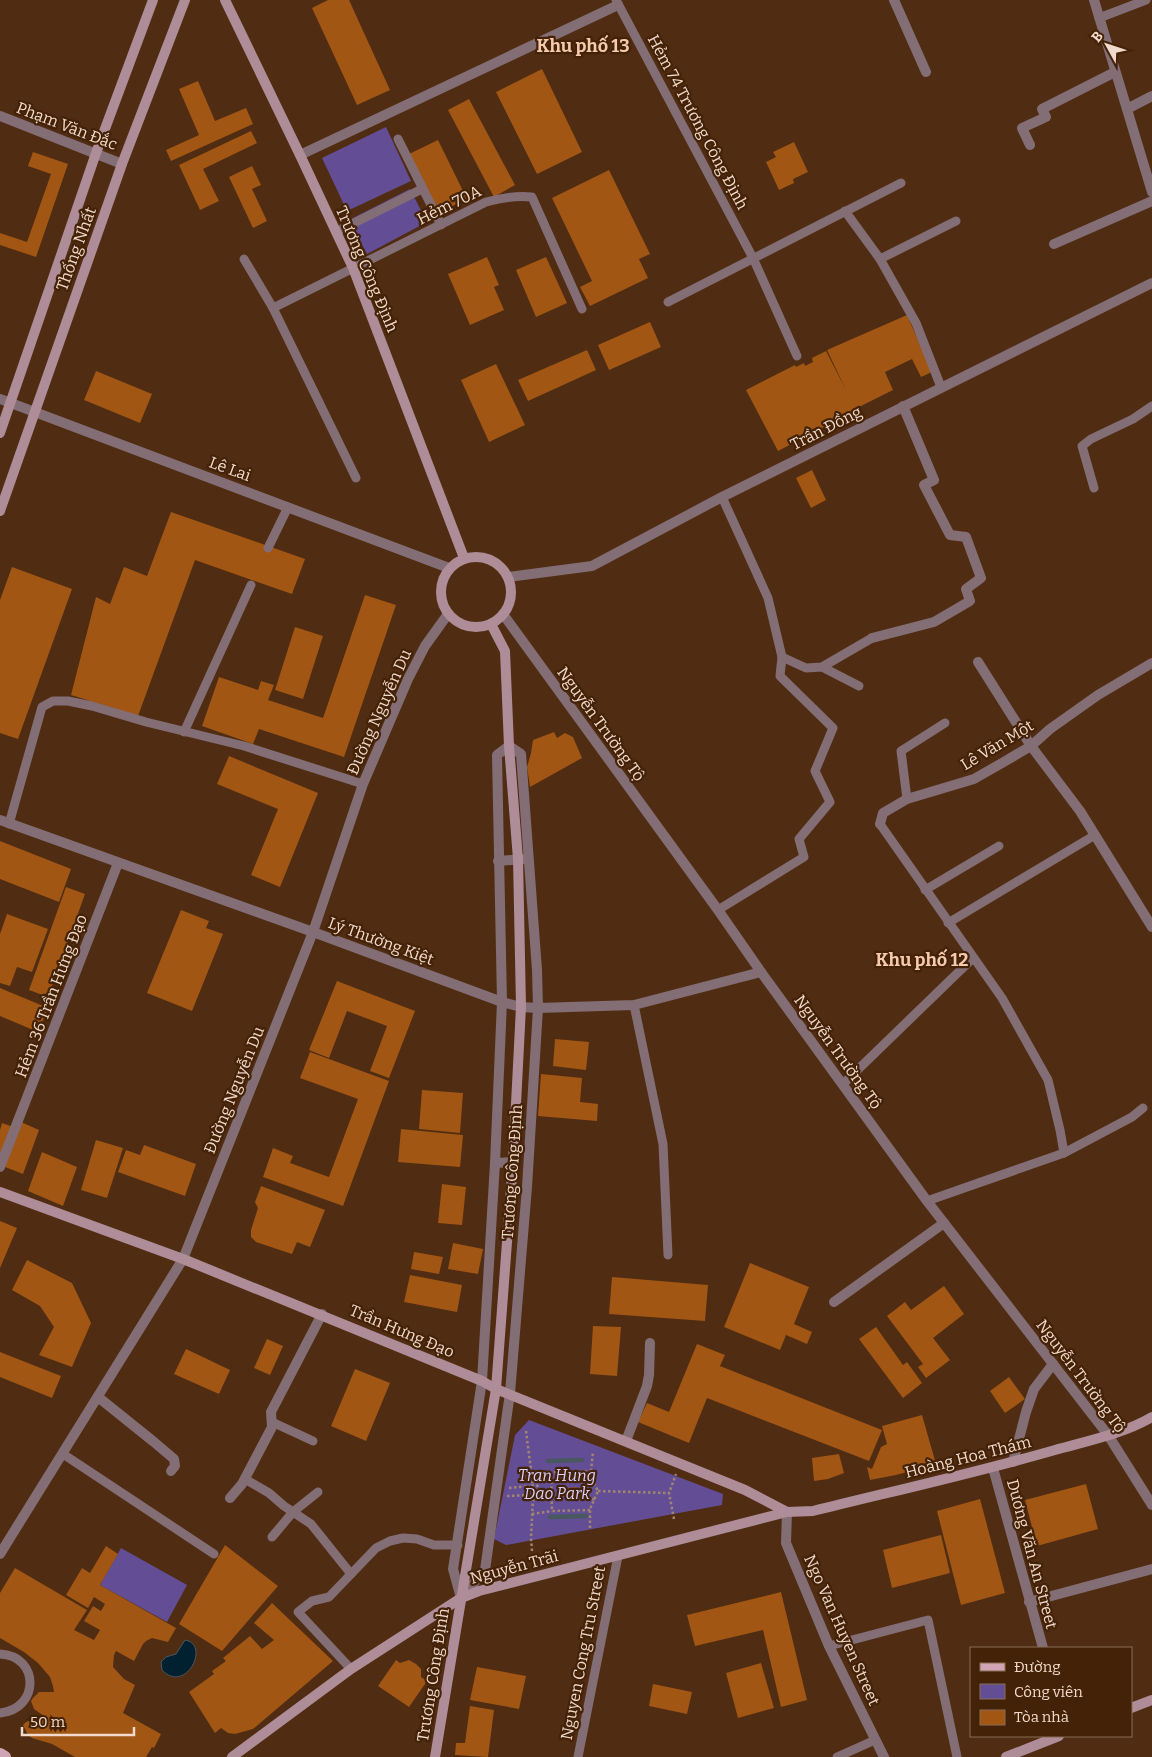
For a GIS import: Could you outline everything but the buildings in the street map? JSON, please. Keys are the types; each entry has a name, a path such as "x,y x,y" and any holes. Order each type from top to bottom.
{"main road":[{"name":"Thống Nhất","path":"0,434 96,153 152,0"},
{"name":"Thống Nhất","path":"0,511 122,164 185,0"},
{"name":"Trương Công Định","path":"225,0 353,268 464,558"},
{"path":"473,556 490,559 504,569 508,577 511,592 510,600 503,614 491,624 473,627 455,621 448,614 440,596 442,581 449,568 464,558 473,556"},
{"name":"Trương Công Định","path":"435,1757 461,1598 472,1544 496,1388 513,1157 521,1007 518,859 504,651 491,624"},
{"name":"Trần Hưng Đạo","path":"0,1192 183,1259 322,1314 496,1388 746,1490 787,1512"},
{"name":"Hoàng Hoa Thám","path":"787,1512 813,1511 994,1468 1108,1435 1142,1423 1152,1417"},
{"name":"Nguyễn Trãi","path":"232,1757 351,1669 461,1598 479,1591 787,1512"},
{"path":"1132,1708 1152,1700"},
{"path":"1006,1757 1056,1737"},
{"path":"0,1754 5,1757"}],"street":[{"path":"894,0 926,72"},
{"path":"1094,0 1152,192"},
{"path":"300,155 617,3"},
{"path":"1030,145 1022,128 1046,117 1042,109 1115,72"},
{"path":"1127,109 1152,96"},
{"name":"Phạm Văn Đắc","path":"0,116 122,164"},
{"path":"1054,244 1152,201"},
{"name":"Trần Đồng","path":"508,577 592,566 722,497 1152,283"},
{"name":"Lê Lai","path":"0,399 449,568"},
{"path":"872,638 934,622 970,601 966,590 981,578 966,537 950,536 924,485 934,480 903,406"},
{"name":"Đường Nguyễn Du","path":"0,1554 183,1259 313,932 364,784 408,679 426,646 448,614"},
{"name":"Nguyễn Trường Tộ","path":"503,614 927,1201 1108,1435 1152,1505"},
{"path":"978,662 1031,746 1080,812 1152,927"},
{"name":"Lê Văn Một","path":"880,824 883,814 907,798 974,779 1031,746 1050,729 1098,695 1152,663"},
{"name":"Trương Công Định","path":"509,746 521,754 530,858 538,1008 530,1151 510,1393 485,1570 461,1598 454,1570 482,1381 502,1002 497,755 509,746"},
{"name":"Lý Thường Kiệt","path":"4,822 313,932 502,1002 521,1007 634,1005 761,972"},
{"path":"498,861 530,858"},
{"name":"Hẻm 36 Trần Hưng Đạo","path":"0,1167 118,863"},
{"path":"494,1163 530,1151"},
{"path":"834,1302 944,1223"},
{"path":"230,1498 245,1479 272,1427 270,1412 322,1314"},
{"path":"626,1441 650,1375 650,1343"},
{"path":"1013,1462 1034,1389 1053,1364"},
{"path":"98,1397 174,1459 175,1466 172,1471"},
{"name":"Dương Văn An Street","path":"994,1468 1043,1647"},
{"name":"Ngo Van Huyen Street","path":"787,1512 786,1542 829,1646 884,1757"},
{"path":"1029,1602 1152,1568"}],"lane":[{"path":"1099,18 1146,0"},
{"name":"Hẻm 74 Trương Công Định","path":"617,3 753,258 797,356"},
{"path":"398,139 441,225"},
{"path":"668,302 901,183"},
{"path":"336,232 422,189"},
{"name":"Hẻm 70A","path":"273,308 486,202 523,196 532,197 582,310"},
{"path":"845,210 880,259 916,323 941,387"},
{"path":"880,259 956,221"},
{"path":"244,259 273,308 356,478"},
{"path":"1094,488 1082,446 1091,439 1133,419 1152,406"},
{"path":"718,910 804,857 799,839 830,802 815,772 833,728 780,676 782,657 768,598 722,497"},
{"path":"268,548 288,507"},
{"path":"184,732 251,585"},
{"path":"782,657 806,668 822,667 872,638"},
{"path":"822,667 859,686"},
{"path":"4,822 42,707 54,701 68,701 92,706 184,732 244,746 364,784"},
{"path":"907,798 901,751 945,722"},
{"path":"880,824 1002,998 1048,1080 1064,1153"},
{"path":"948,923 1094,834"},
{"path":"925,890 999,846"},
{"path":"843,1084 973,958"},
{"path":"634,1005 664,1144 668,1255"},
{"path":"927,1201 1064,1153 1132,1117 1143,1108"},
{"path":"272,1422 313,1441"},
{"path":"63,1454 214,1554"},
{"path":"245,1479 269,1493 311,1524 352,1574"},
{"path":"272,1537 293,1512 318,1492"},
{"path":"351,1669 298,1612 312,1601 329,1597 376,1548 390,1541 402,1538 417,1539 434,1545 458,1545"},
{"name":"Nguyen Cong Tru Street","path":"578,1757 618,1556"},
{"path":"829,1646 928,1620 957,1757"},
{"path":"0,1654 12,1656 20,1661 27,1670 30,1680 30,1690 20,1706 12,1711 0,1713"},
{"path":"837,1757 875,1740"}],"path":[{"path":"526,1431 532,1472 531,1486 527,1491 528,1495"},
{"path":"590,1528 590,1510 598,1491 594,1483 592,1471 593,1452"},
{"path":"532,1472 592,1471"},
{"path":"551,1472 552,1511"},
{"path":"674,1519 669,1493 676,1473"},
{"path":"594,1483 585,1488 584,1494 595,1500"},
{"path":"500,1488 538,1486 541,1493 538,1498 533,1499"},
{"path":"598,1491 669,1493"},
{"path":"498,1497 528,1495 533,1499"},
{"path":"532,1551 533,1499"},
{"path":"532,1514 552,1511 590,1510"}],"green space":[{"path":"386,127 411,181 347,211 322,158"},
{"path":"410,189 427,222 367,254 349,220"},
{"name":"Tran Hung Dao Park","path":"529,1420 723,1494 722,1505 506,1545 494,1539 515,1435"},
{"path":"121,1548 187,1585 167,1622 100,1585"}],"water":[{"path":"185,1640 192,1643 196,1650 192,1666 187,1673 171,1676 162,1670 161,1662 166,1657 176,1654"}],"waterway":[{"path":"548,1461 582,1460"},
{"path":"550,1517 586,1516"}],"district":[{"name":"Khu phố 13","path":"583,46"},
{"name":"Khu phố 12","path":"922,960"}]}
